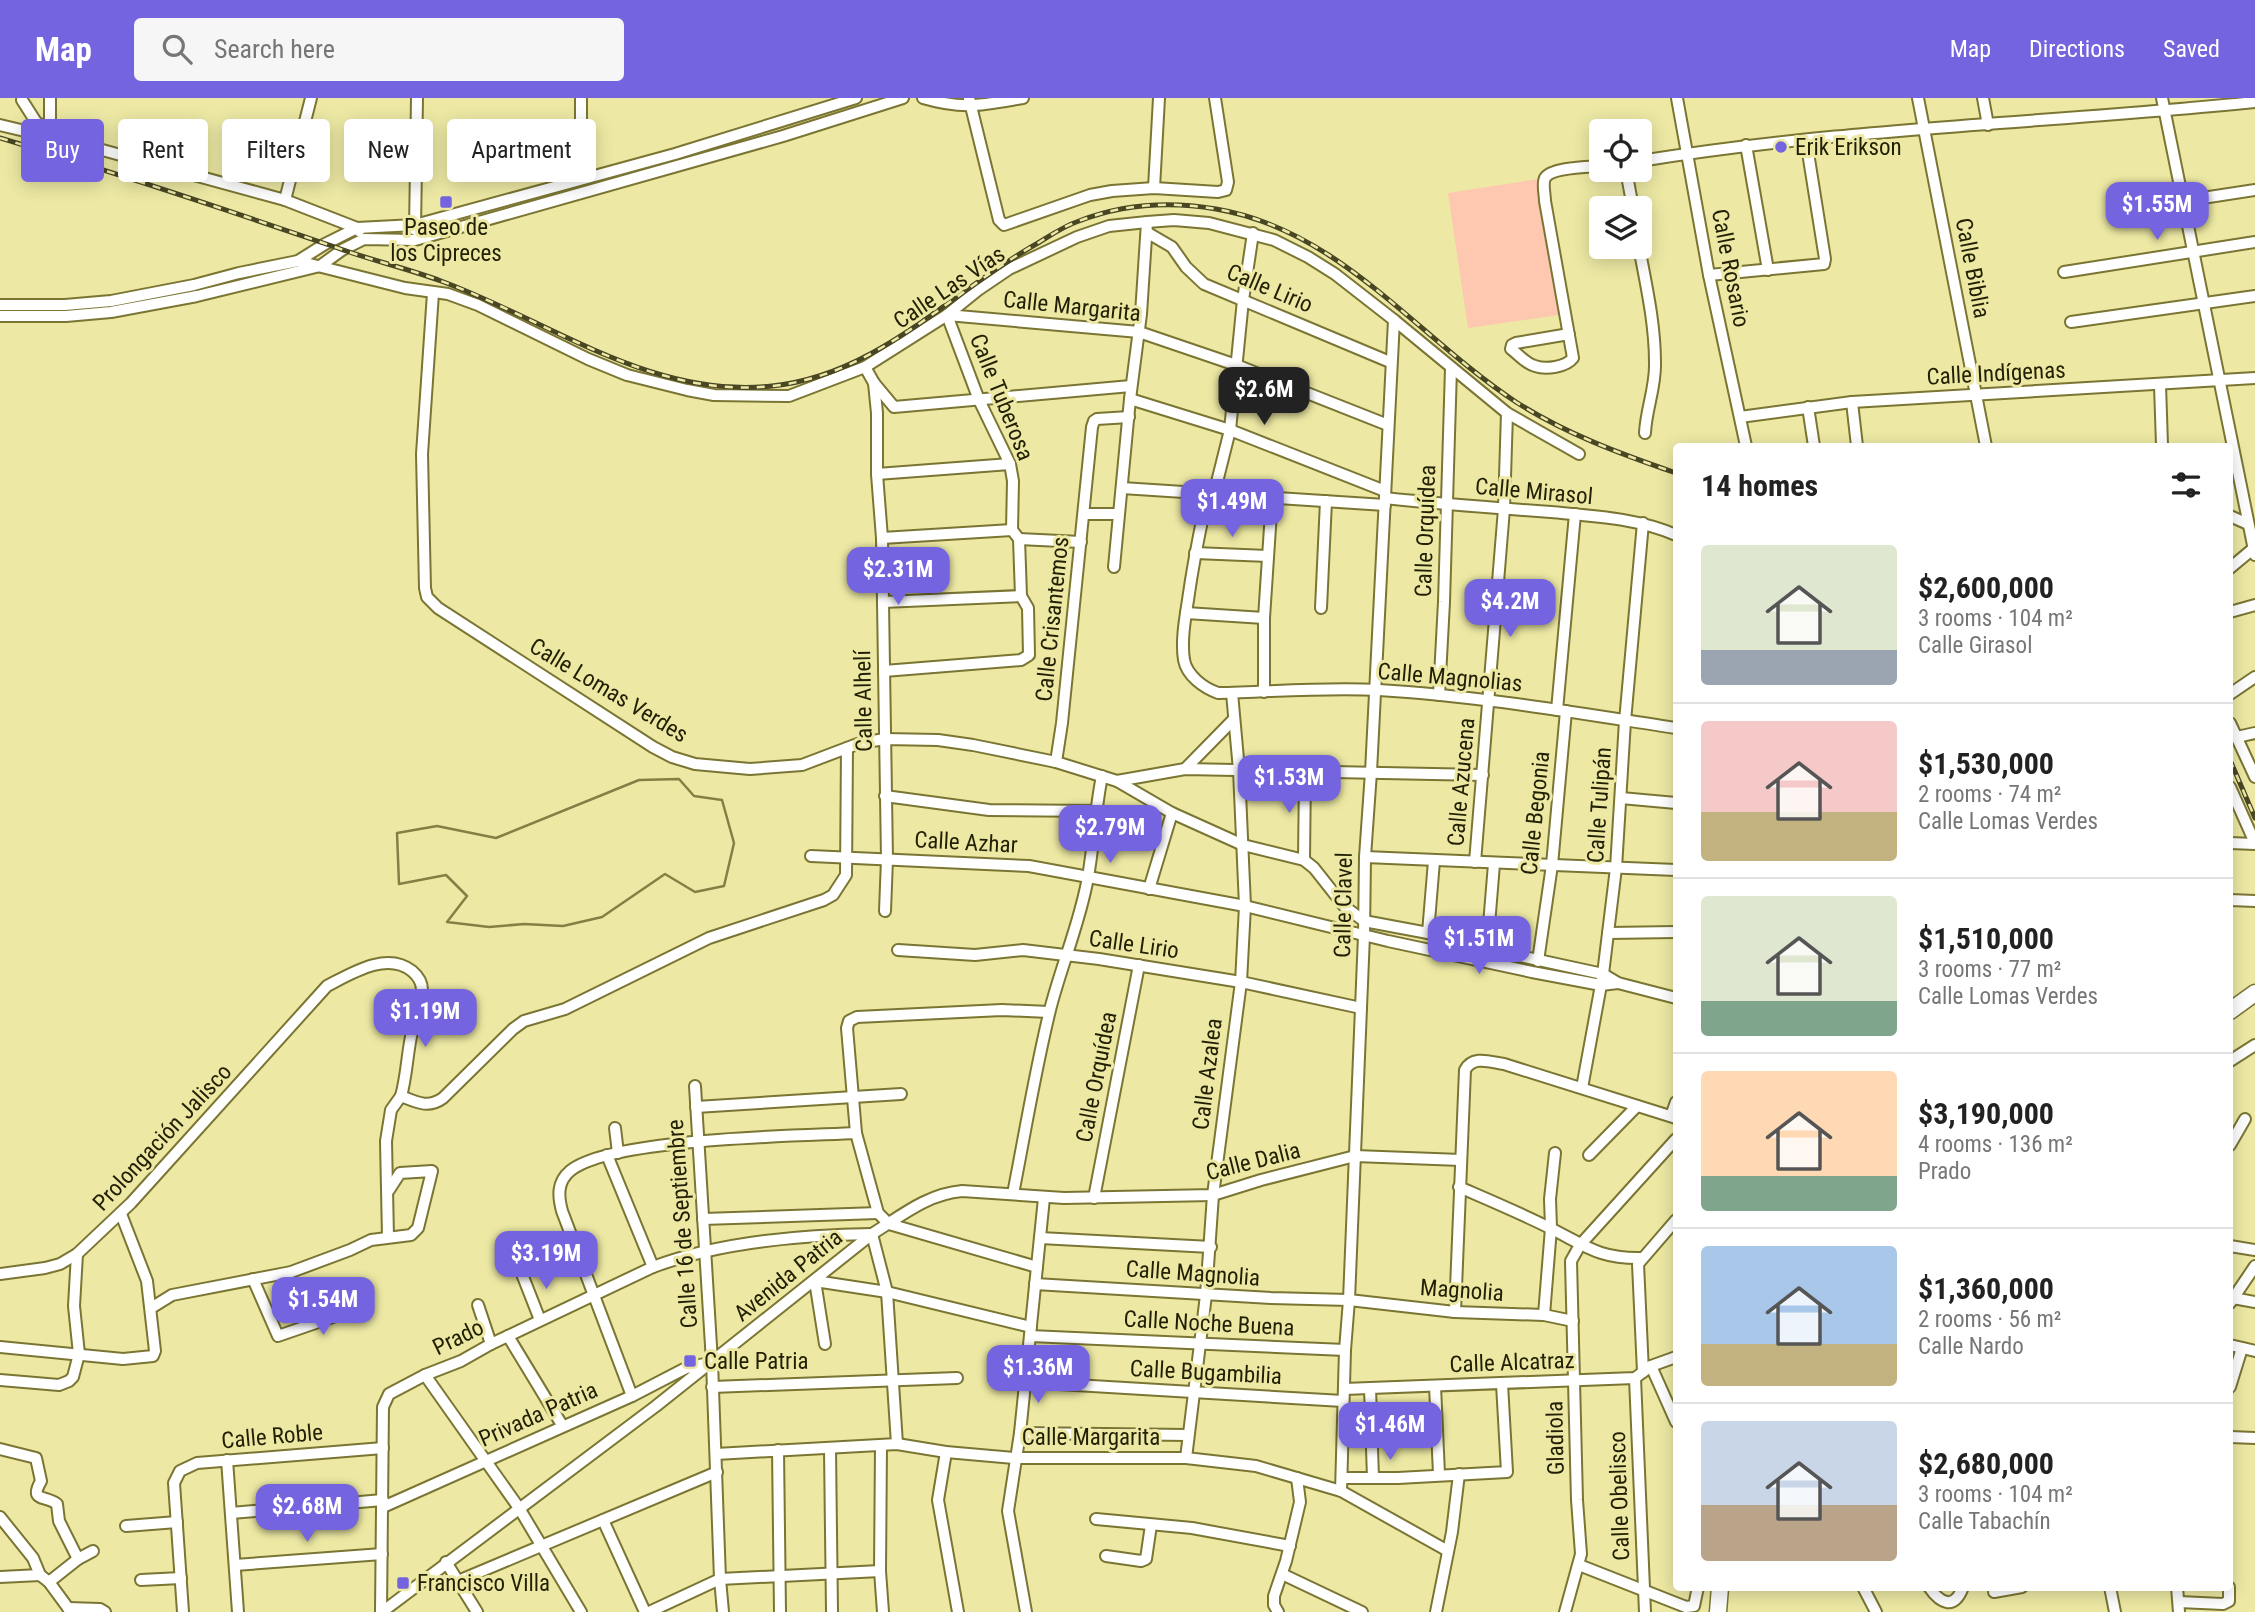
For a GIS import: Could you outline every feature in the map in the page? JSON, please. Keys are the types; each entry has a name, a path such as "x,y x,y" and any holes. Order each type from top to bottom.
{"highway":[{"path":"2233,1009 2255,993"},
{"path":"1718,1612 1720,1591"}],"street":[{"path":"50,98 50,119"},
{"path":"285,200 311,98"},
{"path":"415,240 417,98"},
{"path":"581,98 581,119"},
{"path":"596,175 675,154 856,98"},
{"path":"0,316 66,316 111,312 197,296 320,266 342,250 365,239 415,240 783,136 903,98"},
{"path":"923,98 947,105 1023,98"},
{"path":"1154,188 1159,98"},
{"path":"971,103 999,220 1004,225 1090,195 1154,188 1218,192 1226,190 1228,182 1215,98"},
{"name":"Calle Rosario","path":"1676,98 1709,275 1745,443"},
{"name":"Calle Biblia","path":"1918,98 1985,443"},
{"path":"1983,98 1988,125"},
{"path":"2162,98 2232,443"},
{"path":"22,100 34,119"},
{"path":"1652,158 1746,145 2255,102"},
{"path":"0,125 21,129"},
{"path":"1709,275 1824,264 1805,140"},
{"path":"1746,145 1768,270"},
{"path":"104,149 285,200 357,228 365,239"},
{"path":"1569,334 1516,342 1511,345 1511,349 1536,367 1569,364 1573,358 1544,182 1549,174 1557,171 1589,167"},
{"path":"0,305 65,305 111,301 194,285 239,272 298,261 357,228 415,225 570,182"},
{"path":"2183,201 2255,190"},
{"name":"Calle Las Vías","path":"298,261 478,304 588,359 627,375 687,390 744,397 789,396 865,367 947,315 1009,269 1044,252 1108,226 1147,227 1174,220 1209,223 1274,240 1308,257 1335,274 1394,320 1507,413 1580,454"},
{"path":"1114,567 1131,386 1139,332 1147,227"},
{"name":"Calle Lirio","path":"1147,227 1172,247 1186,267 1204,284 1390,362"},
{"path":"1253,233 1243,300 1230,430 1195,553 1186,613 1264,618"},
{"path":"2064,272 2255,242"},
{"path":"1641,259 1656,365 1647,407 1645,433"},
{"name":"Calle Lomas Verdes","path":"433,293 424,407 422,482 427,597 653,747 672,757 695,764 750,769 802,765 847,748 885,739 937,740 973,745 1056,762 1102,776 1116,781 1172,813 1242,845 1304,860"},
{"path":"2071,322 2255,296"},
{"name":"Calle Margarita","path":"947,315 1139,332 1236,365 1388,425"},
{"name":"Calle Tuberosa","path":"884,671 1028,658 1030,652 1028,608 1021,596 1010,464 979,400 947,315"},
{"name":"Calle Clavel","path":"1340,1491 1365,857 1394,320"},
{"name":"Calle Alhelí","path":"865,367 874,383 877,413 877,474 882,538 887,859 885,911"},
{"name":"Calle Orquídea","path":"1439,695 1451,368"},
{"name":"Calle Indígenas","path":"1740,417 1852,402 2255,378"},
{"path":"874,383 894,407"},
{"path":"2160,385 2162,443"},
{"path":"877,413 894,407 1131,386"},
{"path":"1130,399 1230,430 1385,498"},
{"path":"1852,402 1857,443"},
{"path":"1808,407 1814,443"},
{"name":"Calle Azucena","path":"1475,862 1504,509 1507,413"},
{"path":"1085,514 1094,421 1101,418 1129,417"},
{"path":"2233,447 2254,552 2233,566"},
{"path":"877,474 1010,464"},
{"name":"Calle Mirasol","path":"1122,488 1326,501 1385,498 1575,514 1643,523 1673,534"},
{"path":"1264,692 1264,618 1272,497"},
{"path":"1321,608 1326,501"},
{"name":"Calle Crisantemos","path":"1056,762 1085,514 1118,514"},
{"name":"Calle Begonia","path":"1538,961 1552,865 1575,514"},
{"path":"2233,517 2248,524"},
{"name":"Calle Tulipán","path":"1582,1088 1602,980 1616,868 1625,721 1643,523"},
{"path":"882,538 1016,535 1082,542"},
{"path":"1195,553 1268,556"},
{"path":"883,602 1021,596"},
{"path":"2233,610 2255,605"},
{"name":"Calle Magnolias","path":"1186,613 1184,660 1188,669 1207,690 1218,694 1375,690 1489,699 1673,729"},
{"path":"2233,692 2255,677"},
{"name":"Calle Azalea","path":"1186,1458 1206,1295 1213,1195 1241,982 1245,906 1239,770 1232,693"},
{"path":"1185,769 1234,719"},
{"path":"2233,729 2255,777"},
{"path":"2237,737 2255,733"},
{"path":"388,1237 387,1141 391,1110 401,1096 418,1103 435,1103 524,1021 565,1009 709,938 833,895 846,875 847,748"},
{"path":"1116,781 1185,769 1483,775"},
{"path":"1305,771 1304,860 1314,868 1344,906 1364,921 1428,933 1602,980"},
{"path":"1013,1194 1049,1012 1079,917 1088,876 1102,776"},
{"path":"885,796 989,810 1095,811"},
{"path":"2233,797 2255,843 2233,843"},
{"path":"1621,798 1673,803"},
{"path":"1149,889 1172,813"},
{"name":"Calle Azhar","path":"811,856 999,864 1088,876 1245,906 1364,935"},
{"path":"1365,857 1673,870"},
{"path":"1428,933 1434,861"},
{"name":"Calle Azucena","path":"1487,949 1494,864"},
{"path":"2233,900 2255,901"},
{"path":"1608,933 1673,932"},
{"path":"1364,935 1618,983 1673,998"},
{"name":"Calle Lirio","path":"898,950 975,955 1023,950 1241,982 1361,1008"},
{"name":"Prolongación Jalisco","path":"0,1274 45,1268 60,1264 77,1254 121,1214 219,1109 327,986 351,974 389,962 400,963 419,977 422,988 401,1096"},
{"name":"Calle Orquídea","path":"1094,1198 1139,965"},
{"path":"1037,1267 889,1224 878,1213 856,1133 847,1028 849,1021 857,1017 1002,1010 1049,1012"},
{"path":"2233,1059 2255,1045"},
{"path":"1455,1312 1465,1070 1469,1062 1476,1060 1504,1064 1673,1117"},
{"name":"Calle 16 de Septiembre","path":"695,1086 712,1362 723,1612"},
{"path":"696,1107 901,1094"},
{"path":"1589,1155 1637,1106"},
{"path":"2233,1140 2245,1119"},
{"path":"615,1128 613,1154 653,1267"},
{"path":"632,1396 559,1200 563,1179 571,1170 583,1164 613,1154 697,1142 856,1133"},
{"path":"1580,1245 1673,1142"},
{"path":"1544,1315 1555,1153"},
{"name":"Calle Dalia","path":"1013,1194 1044,1198 1213,1195 1355,1156 1461,1160"},
{"path":"149,1292 172,1295 291,1272 350,1250 360,1243 411,1235 418,1228 432,1171 400,1173 388,1191"},
{"path":"1459,1187 1551,1228 1597,1254 1642,1258 1673,1223"},
{"name":"Avenida Patria","path":"382,1612 712,1362 873,1234 906,1212 945,1192 1013,1194"},
{"path":"1026,1612 1008,1511 1014,1458 1020,1433 1044,1198"},
{"path":"703,1219 878,1213"},
{"path":"0,1347 123,1359 153,1356 155,1351 149,1292 121,1214"},
{"path":"873,1234 887,1292 897,1444"},
{"name":"Prado","path":"383,1448 385,1398 393,1390 461,1361 653,1267 705,1250 832,1235 873,1234"},
{"path":"1040,1238 1210,1247"},
{"name":"Gladiola","path":"1565,1612 1581,1554 1577,1500 1571,1261 1580,1245"},
{"path":"2233,1246 2255,1249"},
{"path":"0,1380 64,1384 73,1377 79,1354 74,1306 77,1254"},
{"name":"Calle Obelisco","path":"1642,1258 1638,1264 1638,1273 1643,1372 1645,1612"},
{"path":"2233,1298 2255,1266"},
{"path":"522,1275 540,1320"},
{"path":"253,1279 278,1336 359,1308"},
{"path":"815,1281 825,1344"},
{"name":"Calle Noche Buena","path":"815,1281 887,1292 1030,1331 1345,1350"},
{"name":"Calle Magnolia","path":"1035,1283 1206,1295 1349,1300"},
{"path":"151,1308 172,1295"},
{"name":"Magnolia","path":"1349,1300 1455,1312 1544,1315 1573,1321"},
{"path":"2233,1301 2255,1302"},
{"path":"478,1305 491,1344"},
{"path":"508,1336 562,1425"},
{"path":"2233,1346 2255,1351"},
{"path":"2233,1378 2242,1349"},
{"name":"Calle Alcatraz","path":"1343,1395 1370,1388 1574,1380 1643,1372 1673,1358"},
{"name":"Privada Patria","path":"231,1513 383,1504 632,1396 686,1368 712,1362"},
{"path":"1643,1372 1673,1417"},
{"path":"425,1375 519,1508 581,1612"},
{"path":"712,1387 957,1378"},
{"name":"Calle Bugambilia","path":"1025,1382 1194,1392 1343,1395"},
{"path":"1342,1478 1507,1472 1502,1384"},
{"path":"1435,1386 1439,1474"},
{"path":"1370,1388 1373,1478"},
{"path":"1020,1433 1187,1435"},
{"path":"2233,1437 2255,1438"},
{"name":"Calle Margarita","path":"716,1454 897,1444 946,1452 1014,1458 1186,1458 1256,1466 1340,1491 1448,1551"},
{"path":"881,1446 880,1571 883,1612"},
{"path":"382,1612 383,1448"},
{"name":"Calle Roble","path":"177,1522 174,1483 180,1471 188,1466 227,1460 383,1448"},
{"path":"0,1449 33,1456 37,1461 41,1481 36,1488 38,1495 57,1504 59,1521 78,1559"},
{"path":"830,1449 832,1612"},
{"path":"779,1450 780,1612"},
{"path":"946,1452 938,1500 958,1612"},
{"path":"227,1460 238,1612"},
{"path":"458,1581 717,1472"},
{"path":"1436,1612 1459,1474"},
{"path":"1278,1612 1274,1605 1275,1596 1300,1502 1297,1478"},
{"path":"0,1517 69,1610 100,1609 105,1612"},
{"path":"1096,1519 1192,1528 1290,1546"},
{"path":"603,1520 647,1612 720,1579 880,1571"},
{"path":"127,1526 177,1522 183,1612"},
{"path":"1106,1556 1146,1559 1151,1525"},
{"path":"0,1577 44,1578 93,1551"},
{"path":"235,1565 382,1554"},
{"path":"446,1562 477,1612"},
{"path":"1579,1565 1686,1607 1694,1606 1697,1591"},
{"path":"1282,1574 1362,1612"},
{"path":"141,1580 181,1578"},
{"path":"1865,1591 1876,1612"},
{"path":"1932,1591 1945,1603 1950,1602 1960,1592"},
{"path":"2111,1591 2115,1612"},
{"path":"2179,1607 2223,1604 2229,1601 2229,1591"}],"shaded area":[{"path":"1539,179 1559,315 1468,328 1448,193"}],"waterway":[{"path":"679,779 694,796 722,800 734,843 724,886 695,892 665,874 602,917 563,926 524,924 489,927 447,922 467,896 446,875 399,884 397,833 437,826 496,838 639,780 679,779"}],"railway":[{"path":"0,138 441,281 643,369 685,381 728,387 772,386 810,379 846,366 912,329 1006,263 1068,225 1112,211 1146,206 1181,205 1216,209 1260,221 1301,239 1339,262 1479,376 1554,424 1673,472"},
{"path":"2233,767 2255,818"}],"place":[{"name":"Erik Erikson","path":"1781,147"},
{"name":"Paseo de los Cipreces","path":"446,202"},
{"name":"Calle Patria","path":"690,1361"},
{"name":"Francisco Villa","path":"403,1583"}]}
